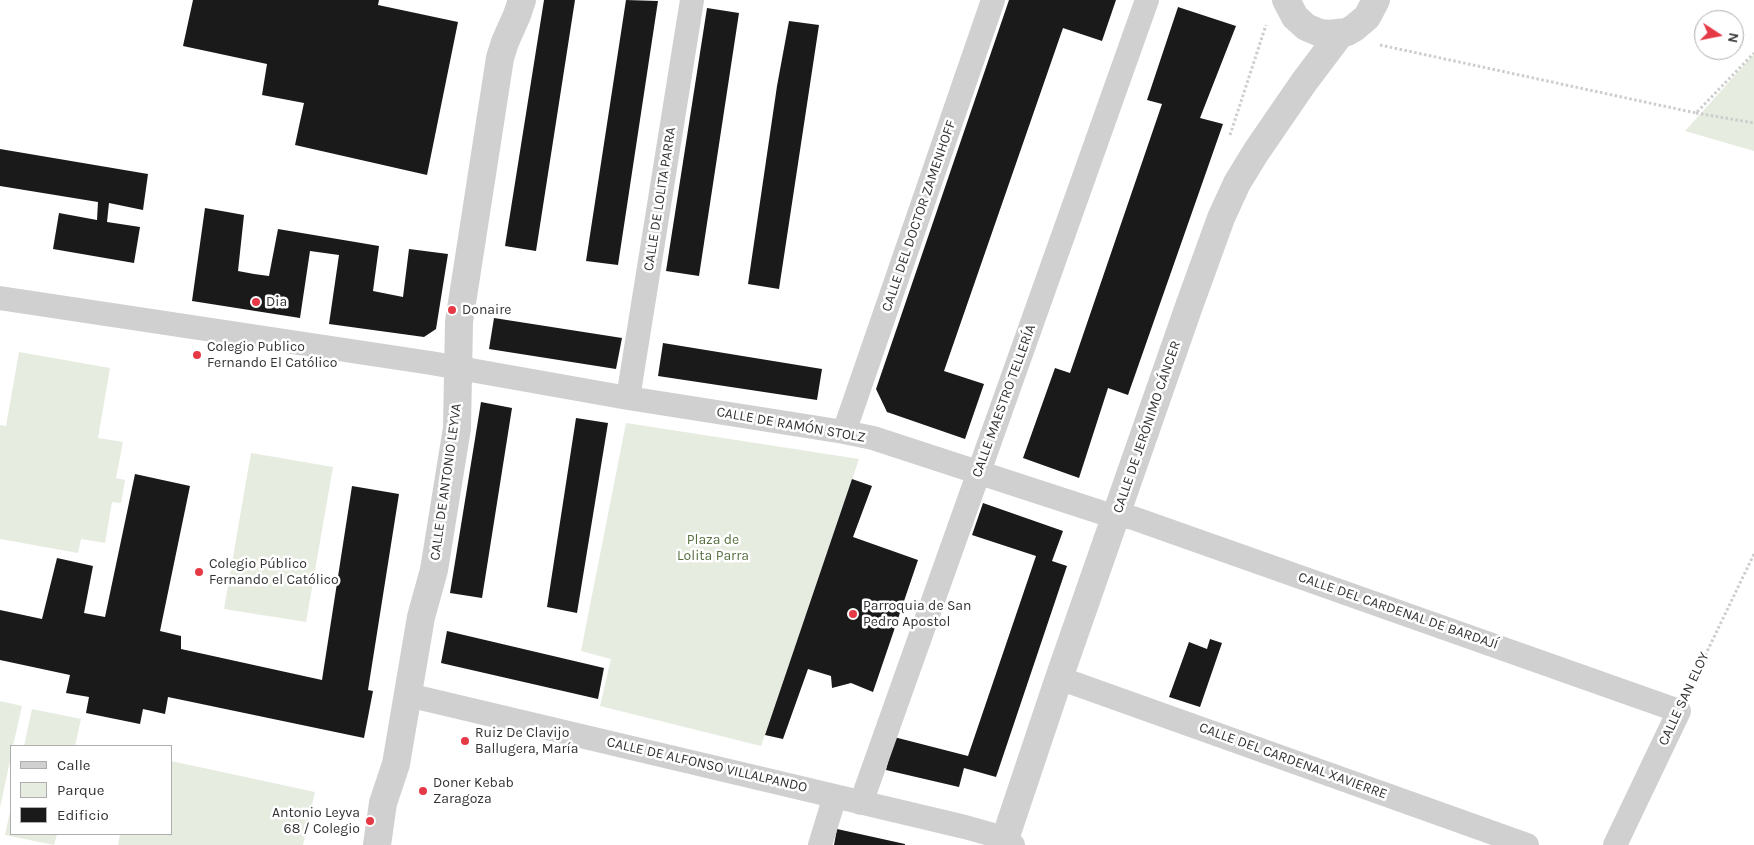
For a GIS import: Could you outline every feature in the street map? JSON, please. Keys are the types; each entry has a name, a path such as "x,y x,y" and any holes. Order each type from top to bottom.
{"street":[{"name":"CALLE DE ANTONIO LEYVA","path":"377,845 383,803 395,772 421,618 434,570 457,428 460,322 500,58 505,42 518,15 522,0"},
{"name":"CALLE DE LOLITA PARRA","path":"628,398 692,0"},
{"name":"CALLE DEL DOCTOR ZAMENHOFF","path":"844,432 993,0"},
{"name":"CALLE MAESTRO TELLERÍA","path":"861,803 1147,0"},
{"name":"CALLE DE JERÓNIMO CÁNCER","path":"1007,844 1059,678 1221,218 1237,183 1304,82 1344,32 1361,23 1376,3"},
{"path":"1278,9 1295,17 1306,27 1320,33 1344,32"},
{"name":"CALLE DE RAMÓN STOLZ","path":"0,298 458,367 628,398 844,432 873,438 1103,513 1116,515"},
{"name":"CALLE DEL CARDENAL DE BARDAJÍ","path":"1116,515 1133,518 1678,711"},
{"name":"CALLE DEL CARDENAL XAVIERRE","path":"1059,678 1527,845"},
{"name":"CALLE DE ALFONSO VILLALPANDO","path":"408,695 965,827 990,834 1007,844"},
{"name":"CALLE SAN ELOY","path":"1615,845 1678,711"},
{"path":"820,845 835,796"}],"path":[{"path":"1228,142 1278,9"},
{"path":"1344,32 1384,47 1696,113 1754,123"},
{"path":"1696,113 1754,53"},
{"name":"CALLE SAN ELOY","path":"1678,711 1754,554"}],"green space":[{"path":"1754,54 1754,151 1685,131"},
{"path":"19,352 110,368 98,438 123,442 116,478 125,480 121,503 112,502 105,543 81,539 78,553 0,539 0,425 6,426"},
{"name":"Plaza de Lolita Parra","path":"626,423 859,459 761,746 600,706 611,659 581,651"},
{"path":"251,453 333,467 306,622 224,609"},
{"path":"0,701 22,706 13,745 10,745 10,761 0,808"},
{"path":"32,709 81,719 75,745 24,745"},
{"path":"172,761 315,792 303,845 118,845 120,835 172,835"},
{"path":"10,812 10,835 57,835 54,845 5,835"}],"building":[{"path":"193,0 379,0 378,5 458,22 427,175 295,145 304,103 262,95 267,64 183,46"},
{"path":"544,0 575,0 536,251 505,246"},
{"path":"626,0 658,1 618,265 586,261"},
{"path":"1009,0 1116,0 1102,41 1063,28 944,371 984,384 965,439 887,412 876,389"},
{"path":"1178,7 1236,26 1200,118 1223,124 1128,395 1108,388 1079,478 1023,458 1055,368 1070,373 1162,104 1147,100"},
{"path":"707,8 739,13 699,276 666,271"},
{"path":"789,21 819,25 779,289 748,284 777,86"},
{"path":"0,149 148,174 143,210 109,203 107,222 140,227 134,263 53,249 59,213 97,220 98,202 0,186"},
{"path":"205,208 244,215 238,271 269,276 278,229 379,246 373,291 403,297 409,249 448,254 436,329 424,337 329,324 339,255 310,251 300,318 192,301"},
{"path":"494,318 622,338 616,369 489,349"},
{"path":"663,343 822,369 817,400 658,376"},
{"path":"481,402 512,408 482,598 450,593"},
{"path":"576,418 608,423 577,613 547,607"},
{"path":"135,474 190,486 160,631 181,636 181,649 322,680 352,486 399,494 368,690 373,691 364,738 168,697 165,714 143,709 140,724 86,713 89,697 66,693 70,675 0,660 0,610 42,619 57,558 93,566 84,613 105,617"},
{"name":"Parroquia de San Pedro Apostol","path":"852,479 872,486 853,537 918,560 873,692 851,683 832,688 831,676 808,669 783,739 765,735"},
{"path":"983,503 1063,531 1052,561 1067,566 996,777 964,768 959,787 886,770 894,737 968,756 1036,556 972,535"},
{"path":"447,631 604,668 598,699 441,663"},
{"path":"1210,639 1222,643 1200,707 1169,697 1189,642 1207,649"},
{"path":"837,829 905,844 905,845 834,845"}],"place":[{"name":"Dia","path":"256,302"},
{"name":"Donaire","path":"452,310"},
{"name":"Colegio Publico Fernando El Católico","path":"197,355"},
{"name":"Colegio Público Fernando el Católico","path":"199,572"},
{"name":"Parroquia de San Pedro Apostol","path":"853,614"},
{"name":"Ruiz De Clavijo Ballugera, María","path":"465,741"},
{"name":"Doner Kebab Zaragoza","path":"423,791"},
{"name":"Antonio Leyva 68 / Colegio","path":"370,821"}]}
